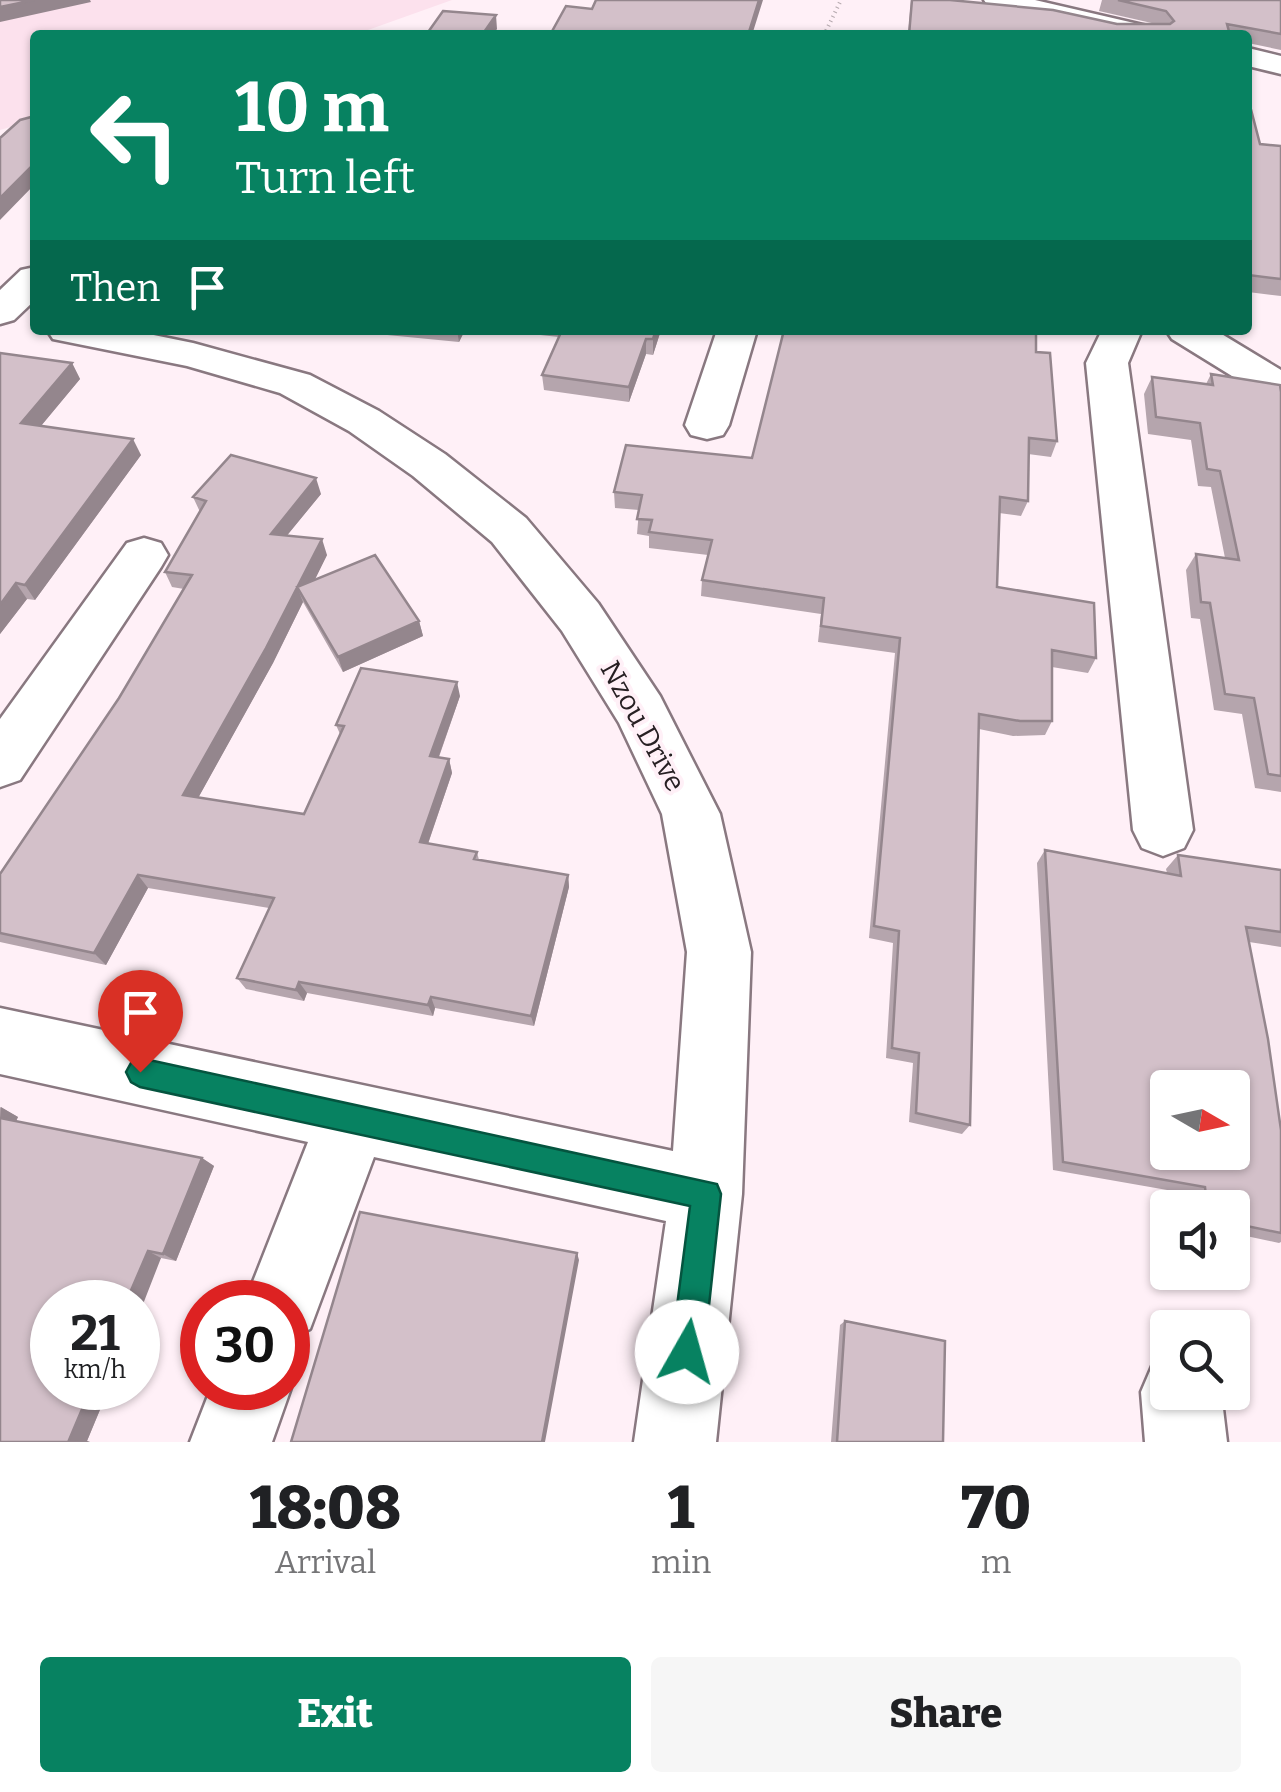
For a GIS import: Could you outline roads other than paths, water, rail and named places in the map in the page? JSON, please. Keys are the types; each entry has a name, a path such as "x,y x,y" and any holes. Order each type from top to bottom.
{"street":[{"path":"998,0 1128,30"},
{"path":"1252,58 1281,65"},
{"path":"30,283 0,315 30,323"},
{"name":"Nzou Drive","path":"93,335 193,355 296,384 364,421 429,465 509,530 580,617 641,712 690,814 719,952 706,1194 675,1442"},
{"path":"707,425 735,335"},
{"path":"1120,335 1107,363 1162,830"},
{"path":"1194,335 1281,388"},
{"path":"0,762 144,555"},
{"path":"0,1041 706,1194"},
{"path":"291,1280 352,1120"},
{"path":"231,1442 243,1410"},
{"path":"1183,1410 1186,1442"}]}
